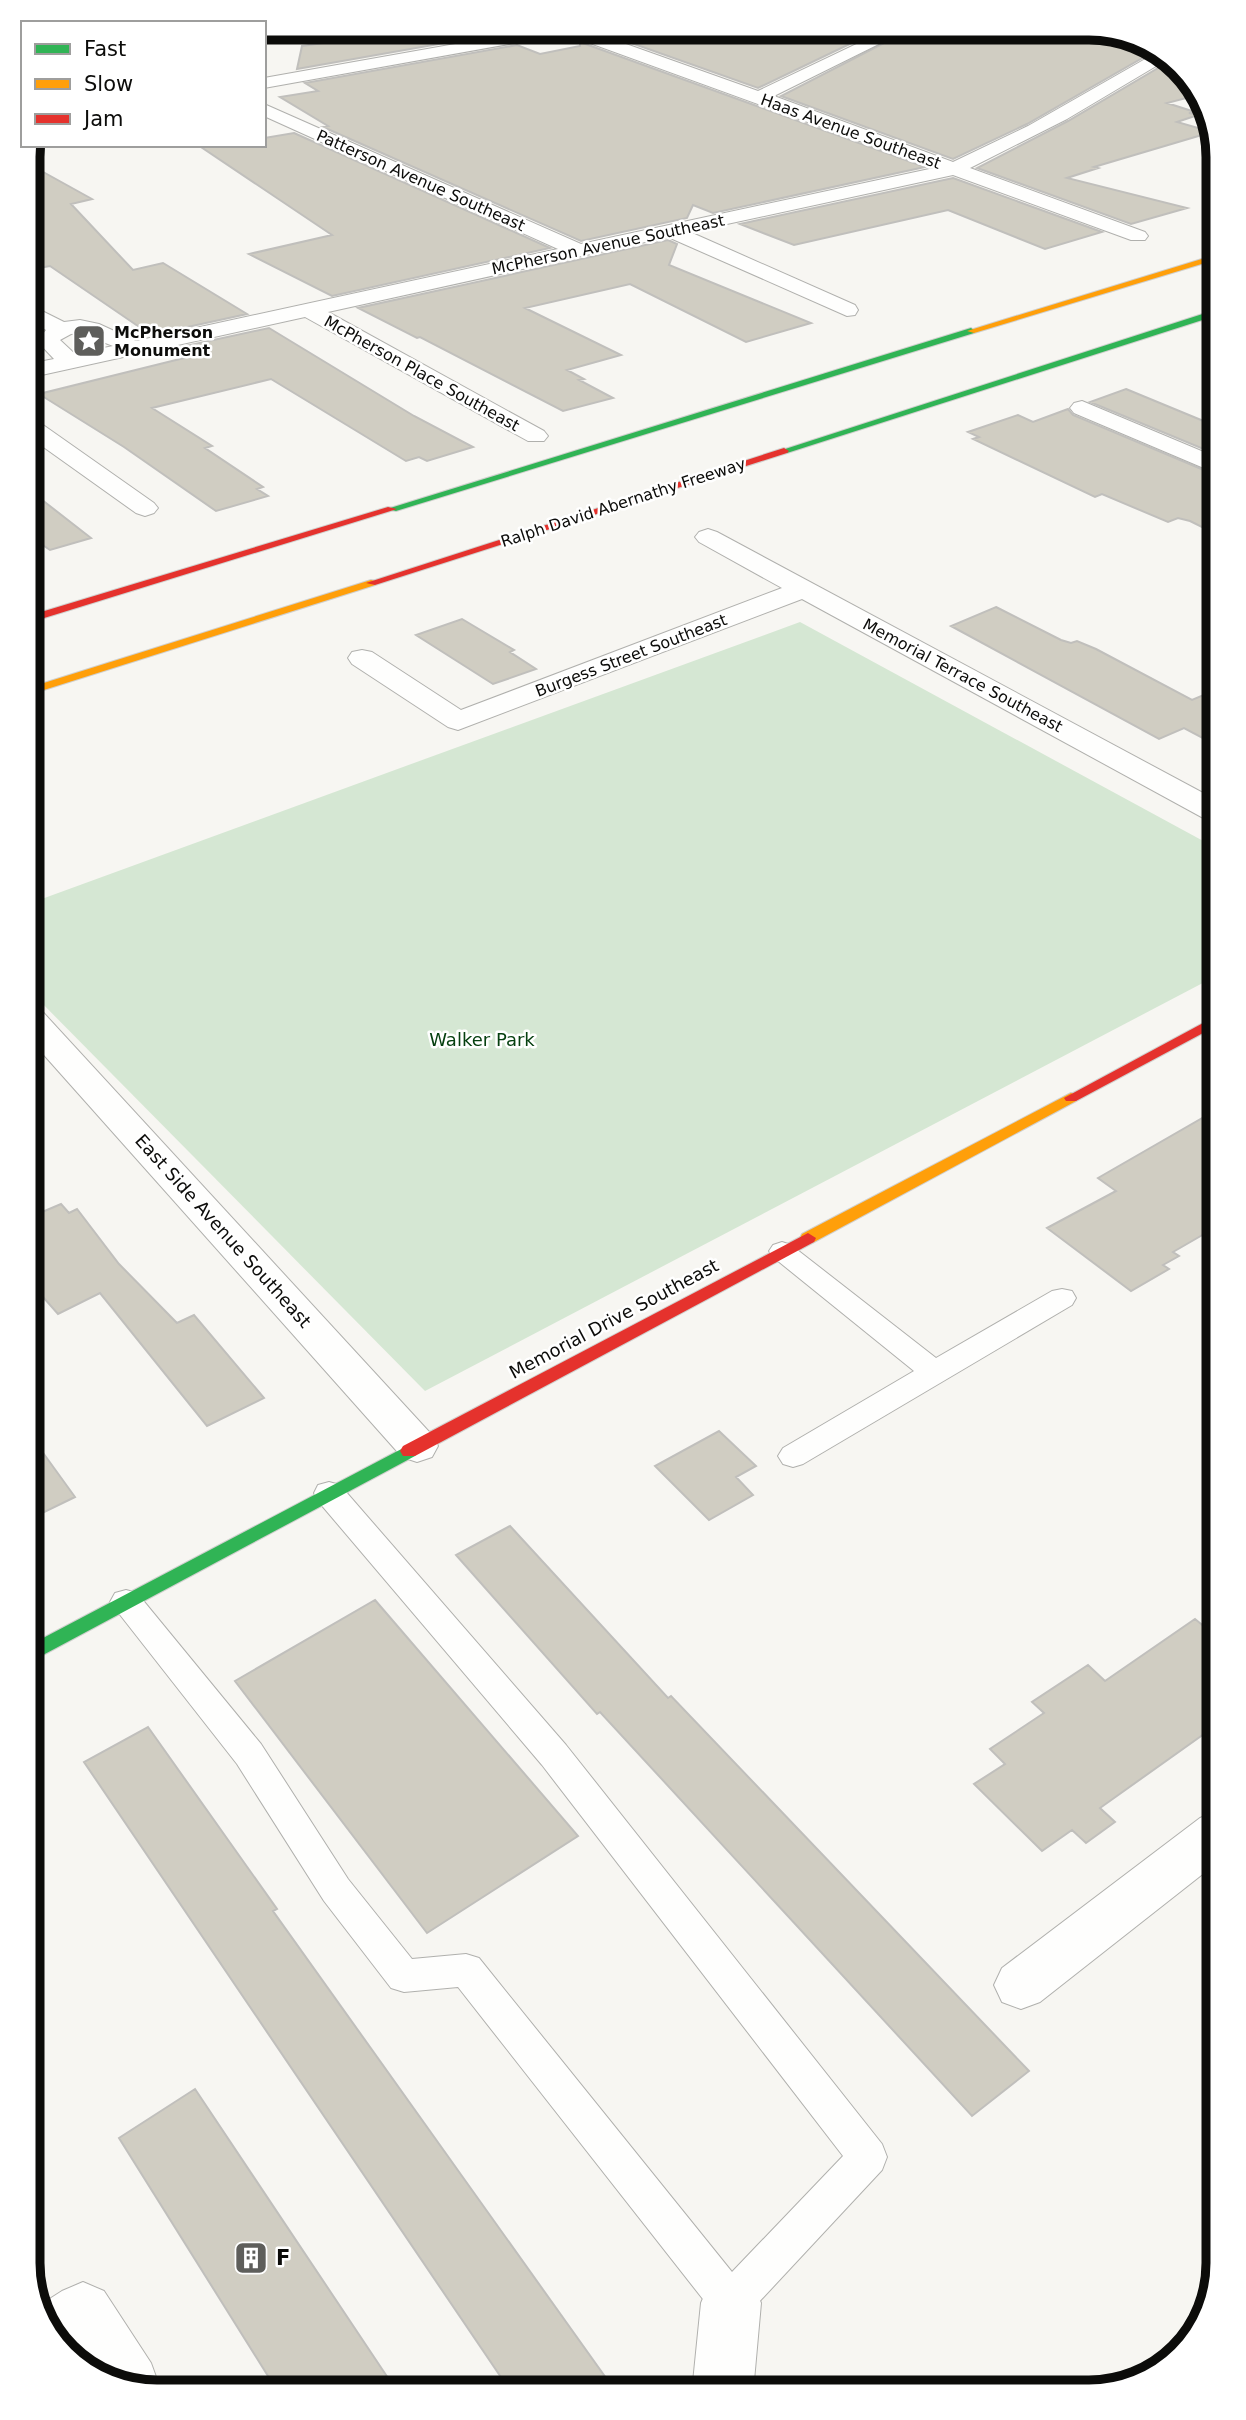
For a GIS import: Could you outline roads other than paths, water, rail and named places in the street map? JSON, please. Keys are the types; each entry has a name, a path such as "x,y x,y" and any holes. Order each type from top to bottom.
{"main road":[{"path":"40,616 1206,260"},
{"name":"Ralph David Abernathy Freeway","path":"40,688 1206,316"},
{"name":"Memorial Drive Southeast","path":"40,1649 1206,1024"}],"street":[{"path":"266,83 506,40"},
{"name":"Haas Avenue Southeast","path":"599,40 1138,236"},
{"path":"759,97 878,40"},
{"name":"McPherson Avenue Southeast","path":"40,369 953,169 1003,148 1051,123 1154,60"},
{"name":"Patterson Avenue Southeast","path":"266,111 579,251"},
{"path":"671,231 847,310"},
{"name":"McPherson Place Southeast","path":"307,309 536,436"},
{"path":"40,317 60,329 99,330 134,349"},
{"path":"60,329 48,338 48,341 70,362"},
{"path":"1082,408 1206,462"},
{"path":"40,434 145,508"},
{"name":"Memorial Terrace Southeast","path":"708,537 1206,803"},
{"name":"Burgess Street Southeast","path":"362,658 458,721 803,589"},
{"name":"East Side Avenue Southeast","path":"40,1029 417,1446"},
{"path":"1021,1985 1206,1842"},
{"path":"723,2380 731,2303"},
{"path":"60,2327 83,2312 122,2374"}],"lane":[{"path":"782,1251 934,1372"},
{"path":"793,1456 1062,1298"},
{"path":"126,1602 249,1754 336,1890 404,1976 466,1970 731,2303 868,2157 563,1765 329,1493"}],"place":[{"name":"McPherson Monument","path":"89,341"},
{"name":"F","path":"251,2258"}],"park label":[{"name":"Walker Park","path":"482,1040"}]}
